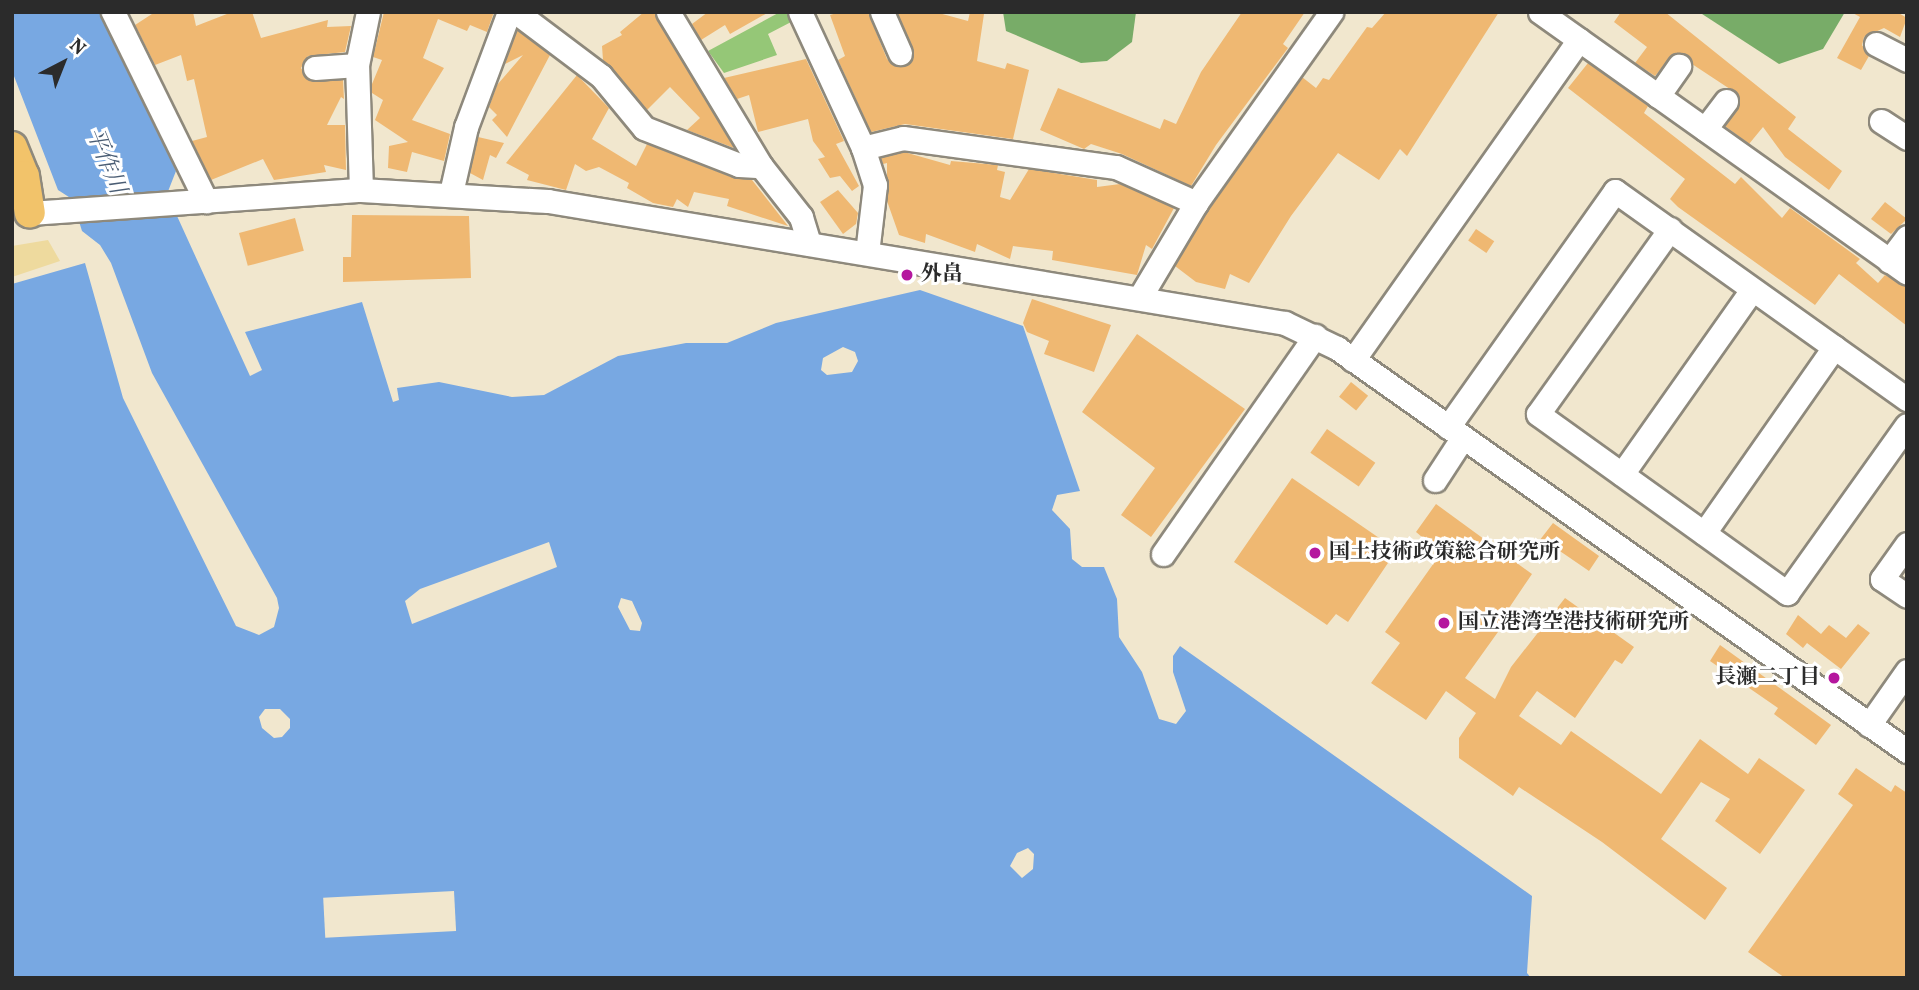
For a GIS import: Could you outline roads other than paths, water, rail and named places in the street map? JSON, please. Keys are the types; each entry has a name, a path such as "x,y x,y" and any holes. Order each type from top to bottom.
{"main road":[{"path":"12,147 24,176 34,213"},
{"path":"12,186 34,213"}],"street":[{"path":"361,191 357,65 368,12"},
{"path":"451,193 466,127 509,12"},
{"path":"516,12 601,76 644,128 739,165 761,166"},
{"path":"668,12 761,166 800,217 809,244"},
{"path":"882,12 900,53"},
{"path":"1540,12 1898,267 1907,237"},
{"path":"1140,297 1196,203 1330,13"},
{"path":"808,15 863,148 875,185 867,254"},
{"path":"122,17 206,201"},
{"path":"1353,360 1579,40"},
{"path":"1876,44 1907,60"},
{"path":"315,68 357,65"},
{"path":"1658,96 1679,66"},
{"path":"1705,129 1726,101"},
{"path":"1881,121 1907,138"},
{"path":"863,148 903,138 1116,167 1196,203"},
{"path":"34,213 361,191 451,193 548,201 1261,317 1315,336 1353,360 1907,751"},
{"path":"1435,480 1455,432 1615,191 1907,399"},
{"path":"1670,229 1538,414 1787,593 1907,425"},
{"path":"1622,474 1752,290"},
{"path":"1163,554 1315,336"},
{"path":"1704,533 1834,347"},
{"path":"1907,544 1882,579 1907,596"},
{"path":"1869,725 1907,671"}],"water":[{"name":"平作川","path":"12,12 103,12 176,171 167,194 250,376 262,370 245,332 362,302 393,402 399,400 397,388 439,382 512,397 544,395 618,356 686,343 727,343 776,323 920,290 1023,326 1080,491 1057,495 1052,510 1070,529 1072,559 1082,567 1104,567 1117,599 1119,637 1142,672 1159,719 1176,724 1186,711 1173,672 1173,656 1180,646 1532,896 1527,973 1531,978 12,978 12,284 85,263 123,398 236,626 259,635 274,627 279,608 277,598 152,373 111,263 100,245 82,231 72,199 58,190 12,71","holes":["843,347 855,352 858,361 852,372 827,375 821,370 823,358","621,598 632,601 642,623 640,631 630,630 618,607","265,709 280,709 290,719 290,728 282,737 274,738 262,728 259,717","1028,848 1034,854 1033,869 1022,878 1010,866 1017,853"]}],"place":[{"name":"外畠","path":"907,275"},
{"name":"国土技術政策総合研究所","path":"1315,553"},
{"name":"国立港湾空港技術研究所","path":"1444,623"},
{"name":"長瀬二丁目","path":"1834,678"}]}
